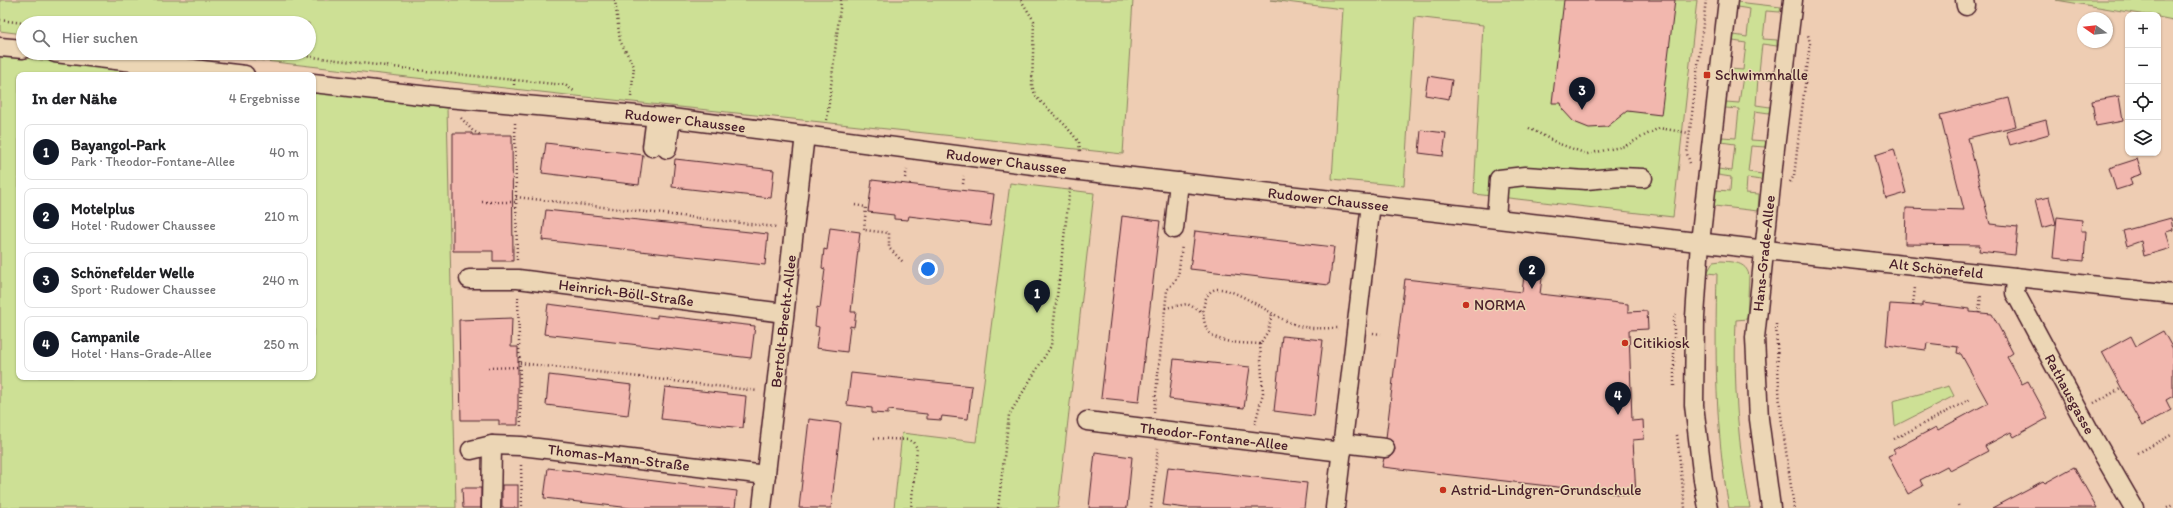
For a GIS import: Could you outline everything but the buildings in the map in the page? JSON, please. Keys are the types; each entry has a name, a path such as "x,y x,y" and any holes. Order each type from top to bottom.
{"street":[{"path":"1708,508 1694,405 1695,317 1700,242 1728,0"},
{"name":"Hans-Grade-Allee","path":"1771,508 1759,418 1755,338 1793,0"},
{"path":"0,47 16,48"},
{"path":"115,60 219,72"},
{"name":"Rudower Chaussee","path":"316,83 514,104 664,117 1082,171 1700,242"},
{"path":"659,148 664,117"},
{"name":"Bertolt-Brecht-Allee","path":"762,508 805,135"},
{"path":"1496,218 1499,179 1525,176 1586,180 1620,177 1643,178"},
{"path":"1178,235 1179,182"},
{"path":"1335,508 1371,204"},
{"name":"Alt Schönefeld","path":"1700,242 2173,294"},
{"name":"Rathausgasse","path":"2016,277 2015,293 2089,430 2134,508"},
{"name":"Heinrich-Böll-Straße","path":"476,279 518,279 784,313"},
{"name":"Theodor-Fontane-Allee","path":"1087,421 1252,441 1342,448 1385,448"},
{"path":"491,508 492,445"},
{"name":"Thomas-Mann-Straße","path":"471,450 492,445 521,446 766,475"}],"path":[{"path":"615,0 620,41 634,66 629,115"},
{"path":"824,138 841,0"},
{"path":"1021,0 1034,21 1032,86 1036,97 1065,125 1079,142 1082,171"},
{"path":"1687,154 1706,0"},
{"path":"0,20 16,22"},
{"path":"1794,176 1810,43"},
{"path":"316,57 434,72 565,84 576,92"},
{"path":"514,104 522,508"},
{"path":"1529,128 1557,143 1587,154 1625,146 1659,128 1690,133"},
{"path":"905,178 907,170"},
{"path":"963,184 964,176"},
{"path":"998,508 1009,415 1051,346 1070,188"},
{"path":"516,197 794,230"},
{"path":"482,202 516,202"},
{"path":"854,204 866,207 864,230 890,233 889,248 903,262"},
{"path":"1151,508 1165,308 1167,290 1178,277 1178,235"},
{"path":"1913,305 1915,287"},
{"path":"1260,344 1217,338 1206,329 1202,320 1209,293 1220,289 1228,290 1272,314 1303,327 1342,328"},
{"path":"1979,313 1981,294"},
{"path":"1165,308 1187,304 1203,312"},
{"path":"1252,441 1256,417 1263,393 1260,344 1268,331 1272,314"},
{"path":"1776,324 1780,408 1794,508"},
{"path":"488,368 520,365 775,393"},
{"path":"2099,400 2122,388"},
{"path":"1894,439 1971,399"},
{"path":"2138,453 2173,434"},
{"path":"874,438 909,440 913,442 917,448 911,508"},
{"path":"2167,508 2173,505"}],"green space":[{"path":"0,0 1133,0 1123,154 585,97 256,60 316,60 316,16 16,16 16,33 0,31"},
{"path":"1270,0 1697,0 1673,217 1474,194 1483,25 1415,17 1404,186 1332,179 1343,9"},
{"path":"2056,0 2173,0 2173,20 2161,18 2161,12 2128,12"},
{"path":"1737,2 1781,7 1780,12 1766,11 1763,39 1777,40 1777,46 1762,44 1759,72 1773,74 1773,79 1758,78 1756,105 1770,107 1769,113 1755,111 1751,140 1766,141 1765,147 1751,146 1748,172 1762,174 1761,180 1747,178 1746,193 1759,194 1758,211 1714,206 1716,190 1730,191 1731,177 1718,175 1718,169 1732,171 1735,144 1721,142 1722,137 1736,138 1739,109 1725,108 1726,102 1739,103 1743,76 1729,74 1730,69 1743,70 1746,43 1733,41 1734,35 1747,37 1750,9 1737,7"},
{"path":"0,55 16,57 16,60 42,60 144,72 16,72 16,380 316,380 316,92 447,108 456,508 0,508"},
{"path":"1010,183 1094,193 1058,508 894,508 902,433 976,442"},
{"path":"1713,262 1734,262 1742,265 1745,267 1749,275 1747,319 1736,320 1735,367 1737,414 1742,461 1750,508 1729,508 1724,479 1716,362 1717,274 1707,273"},
{"path":"1949,386 1954,396 1895,426 1893,401"}],"place":[{"name":"Schwimmhalle","path":"1707,75"},
{"name":"Schönefelder Welle","path":"1582,110"},
{"name":"Motelplus","path":"1532,289"},
{"name":"NORMA","path":"1466,305"},
{"name":"Bayangol-Park","path":"1037,313"},
{"name":"Citikiosk","path":"1625,343"},
{"name":"Campanile","path":"1618,415"},
{"name":"Astrid-Lindgren-Grundschule","path":"1443,490"}]}
